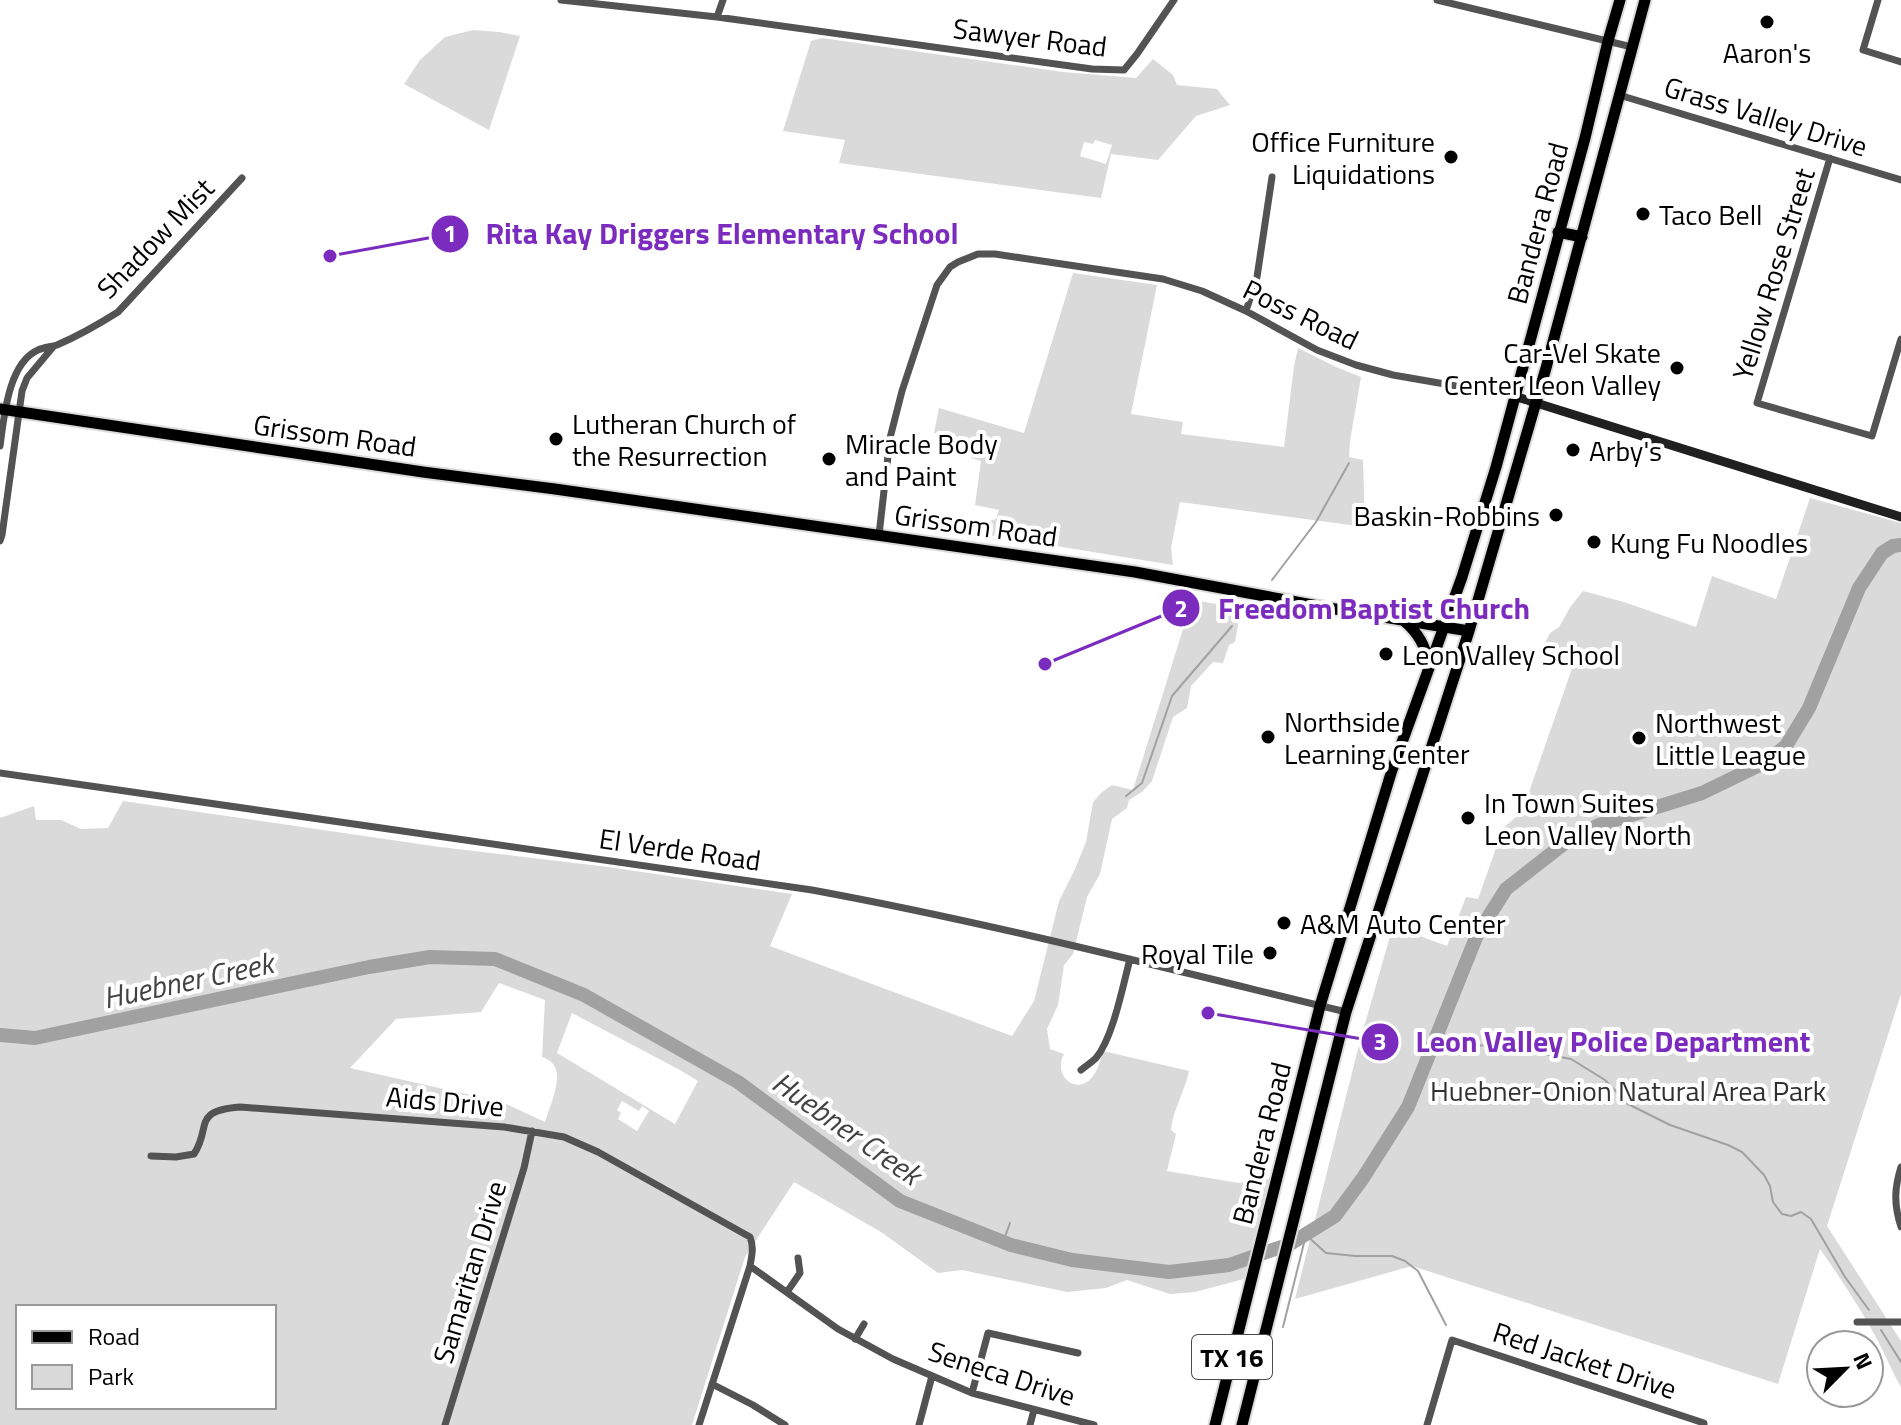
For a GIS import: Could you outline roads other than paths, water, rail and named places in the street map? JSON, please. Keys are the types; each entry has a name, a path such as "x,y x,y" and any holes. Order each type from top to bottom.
{"main road":[{"name":"Bandera Road","path":"1215,1425 1320,1006 1392,770 1462,577 1495,470 1620,0"},
{"name":"Bandera Road","path":"1242,1425 1346,1012 1469,631 1536,403 1645,0"},
{"path":"1558,232 1582,237"},
{"name":"Grissom Road","path":"3,409 1135,572 1469,631"},
{"path":"1403,620 1421,640 1430,666"}],"street":[{"name":"Sawyer Road","path":"561,0 717,17 1092,69 1124,70 1174,0"},
{"path":"717,17 723,0"},
{"path":"1437,0 1632,47"},
{"path":"1878,0 1863,50 1901,62"},
{"name":"Grass Valley Drive","path":"1619,95 1901,180"},
{"name":"Yellow Rose Street","path":"1830,158 1757,403 1872,436 1901,339"},
{"path":"1246,311 1257,277 1272,177"},
{"name":"Shadow Mist","path":"0,446 3,409 18,371 29,357 38,350 54,346 98,325 118,312 242,178"},
{"name":"Poss Road","path":"879,535 891,436 902,391 937,285 950,267 978,254 1163,279 1202,291 1317,350 1356,365 1393,375 1514,396 1901,517"},
{"name":"Shadow Mist","path":"0,541 22,391 27,378 54,346"},
{"name":"El Verde Road","path":"0,773 812,890 884,903 1130,959 1346,1012"},
{"path":"1081,1070 1095,1059 1115,1019 1130,959"},
{"name":"Aids Drive","path":"151,1156 194,1154 207,1119 225,1108 240,1107 532,1131 564,1137 598,1152 750,1237 753,1249 750,1266"},
{"name":"Samaritan Drive","path":"445,1425 524,1168 532,1131"},
{"path":"1901,1167 1895,1202 1901,1227"},
{"path":"787,1292 800,1273 798,1258"},
{"path":"699,1425 750,1266"},
{"name":"Seneca Drive","path":"750,1266 855,1339 932,1376 972,1393 1094,1425"},
{"path":"1857,1322 1901,1322"},
{"path":"855,1339 864,1324"},
{"path":"972,1393 988,1333 1078,1353"},
{"name":"Red Jacket Drive","path":"1427,1425 1452,1340 1704,1424"},
{"path":"919,1425 932,1376"},
{"path":"712,1384 785,1425"},
{"path":"1030,1425 1034,1410"}],"waterway":[{"path":"1272,580 1316,522 1349,463"},
{"name":"Huebner Creek","path":"0,1035 35,1038 369,967 430,957 495,959 584,995 738,1082 900,1201 1011,1245 1072,1260 1169,1272 1229,1265 1290,1244 1335,1216 1363,1178 1408,1107 1477,935 1506,889 1570,839 1599,825 1702,793 1766,762 1786,746 1809,708 1859,588 1882,553 1901,545"},
{"path":"1126,796 1142,783 1172,696 1232,626"},
{"path":"1437,1038 1464,1046 1498,1045 1571,1059 1605,1080 1628,1104 1670,1125 1742,1152 1764,1175 1773,1202 1782,1214 1791,1216 1801,1212 1811,1219 1845,1277 1869,1310"},
{"path":"1003,1242 1010,1223"},
{"path":"1283,1327 1306,1235 1326,1253 1392,1256 1405,1261 1418,1271 1446,1325"},
{"path":"1885,1336 1901,1362"}],"place":[{"name":"Aaron's","path":"1767,22"},
{"name":"Office Furniture Liquidations","path":"1451,157"},
{"name":"Taco Bell","path":"1643,214"},
{"name":"Rita Kay Driggers Elementary School","path":"330,256"},
{"name":"Car-Vel Skate Center Leon Valley","path":"1677,368"},
{"name":"Lutheran Church of the Resurrection","path":"556,439"},
{"name":"Arby's","path":"1573,450"},
{"name":"Miracle Body and Paint","path":"829,459"},
{"name":"Baskin-Robbins","path":"1556,515"},
{"name":"Kung Fu Noodles","path":"1594,542"},
{"name":"Leon Valley School","path":"1386,654"},
{"name":"Freedom Baptist Church","path":"1045,664"},
{"name":"Northside Learning Center","path":"1268,737"},
{"name":"Northwest Little League","path":"1639,738"},
{"name":"In Town Suites Leon Valley North","path":"1468,818"},
{"name":"A&M Auto Center","path":"1284,923"},
{"name":"Royal Tile","path":"1270,953"},
{"name":"Leon Valley Police Department","path":"1208,1013"}],"park label":[{"name":"Huebner-Onion Natural Area Park","path":"1628,1090"}]}
